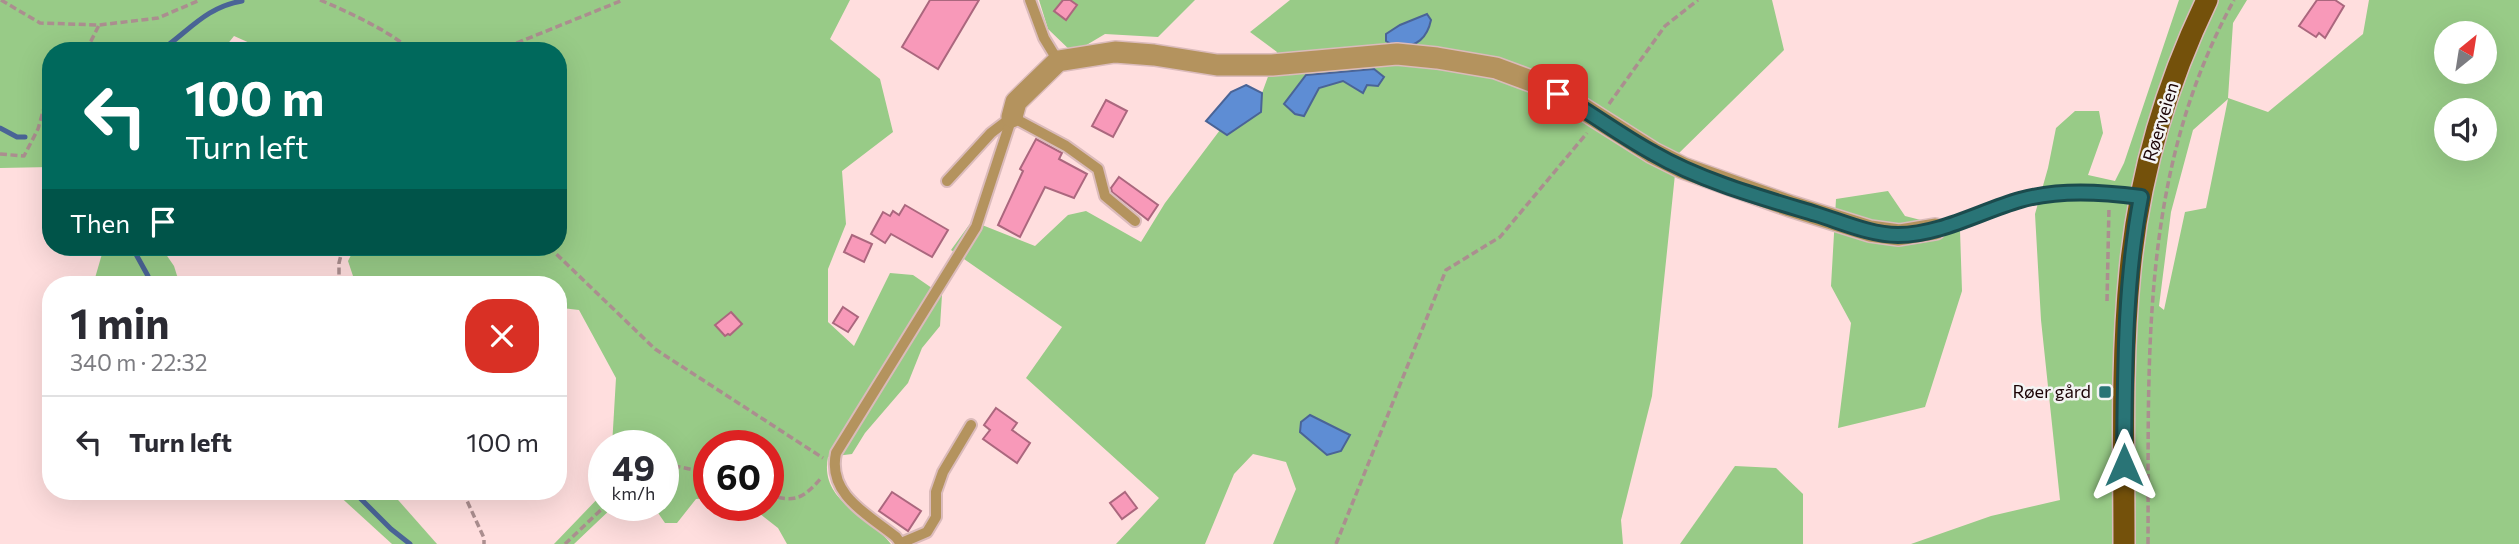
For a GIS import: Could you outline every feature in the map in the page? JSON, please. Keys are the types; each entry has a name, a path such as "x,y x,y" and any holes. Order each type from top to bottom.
{"main road":[{"name":"Røerveien","path":"2124,544 2127,316 2130,271 2141,197 2156,132 2169,92 2207,0"}],"street":[{"path":"1012,117 1016,102 1058,61 1115,51 1217,65 1272,65 1397,54 1437,58 1496,68 1539,84 1683,169 1790,206 1870,231 1899,235 1935,229"}],"lane":[{"path":"1030,0 1044,38 1058,61"},
{"path":"947,181 991,133 1012,117"},
{"path":"1012,117 1066,146 1098,169 1105,196 1135,221"},
{"path":"971,425 943,472 936,492 936,517 927,532 901,544 850,501 838,482 834,465 836,453 844,438 976,227 1012,117"},
{"path":"1935,229 2020,200 2047,194 2100,193 2141,197"}],"path":[{"path":"1,0 40,23 99,24 158,18 200,0"},
{"path":"320,0 355,15 402,42"},
{"path":"519,42 624,0"},
{"path":"1336,544 1446,270 1500,237 1598,119 1665,26 1698,0"},
{"path":"2148,544 2149,343 2158,236 2171,167 2189,103 2213,41 2234,0"},
{"path":"90,42 99,24"},
{"path":"0,154 24,156 42,115"},
{"path":"339,276 341,256"},
{"path":"558,256 655,349 834,465 800,498 784,499"},
{"path":"467,500 484,538 484,544"},
{"path":"565,544 589,521"}],"green space":[{"path":"0,0 850,0 830,39 880,79 893,132 842,171 846,224 828,269 828,322 854,346 890,273 913,275 942,295 940,326 922,348 908,383 865,433 852,454 828,457 827,472 838,497 891,544 787,544 778,528 769,521 784,521 784,430 693,430 693,503 679,520 679,430 613,430 616,378 579,310 567,309 567,276 353,276 348,261 350,256 567,256 567,42 248,42 234,36 229,42 42,42 42,167 0,168"},
{"path":"1039,0 1195,0 1158,37 1105,34 1073,53 1048,29"},
{"path":"1290,0 1772,0 1784,50 1677,155 1652,396 1621,520 1623,544 1273,544 1296,489 1286,462 1253,454 1234,474 1205,544 1116,544 1159,498 1026,378 1062,327 951,250 972,221 1035,246 1068,215 1086,211 1141,242 1165,203 1220,130 1227,135 1261,112 1262,93 1277,52 1250,32"},
{"path":"2179,0 2247,0 2233,23 2228,98 2268,112 2363,34 2369,0 2519,0 2519,544 1911,544 1991,516 2060,500 2041,320 2035,214 2056,128 2075,111 2099,111 2103,133 2088,175 2115,181 2124,163","holes":["2228,99 2206,208 2185,212 2164,310 2159,306 2171,212 2193,130"]},
{"path":"1888,191 1905,216 1960,230 1962,291 1925,407 1838,428 1851,323 1831,286 1836,199"},
{"path":"101,256 167,256 177,276 96,276"},
{"path":"1735,466 1776,468 1803,494 1803,544 1680,544"},
{"path":"344,500 398,500 437,544 392,544"},
{"path":"588,509 588,521 598,521 574,544 554,544"}],"water":[{"path":"1427,14 1431,20 1429,27 1416,43 1399,49 1386,41 1386,34"},
{"path":"1374,69 1384,77 1378,86 1367,85 1363,93 1343,81 1319,88 1304,116 1295,114 1284,104 1306,75"},
{"path":"1246,85 1262,93 1261,112 1227,135 1206,121 1231,92"},
{"path":"1310,415 1350,435 1341,451 1327,455 1300,432 1301,422"}],"building":[{"path":"930,0 979,0 938,69 902,47"},
{"path":"1063,0 1070,0 1077,5 1066,20 1054,11"},
{"path":"2317,0 2335,0 2344,6 2325,38 2319,33 2316,37 2299,26"},
{"path":"1106,100 1127,111 1113,137 1092,126"},
{"path":"1036,139 1062,153 1059,159 1087,174 1074,198 1045,187 1020,237 998,225 1023,171 1020,169"},
{"path":"1119,177 1158,205 1148,220 1112,192 1111,188"},
{"path":"905,205 948,230 932,257 891,234 885,243 871,234 883,212 890,216 893,211 899,215"},
{"path":"852,235 872,244 864,262 844,252"},
{"path":"843,307 858,317 848,332 833,323"},
{"path":"731,312 742,324 725,336 715,325"},
{"path":"996,408 1017,423 1012,430 1030,443 1017,463 983,439 990,430 984,425"},
{"path":"892,492 921,511 908,531 879,511"},
{"path":"1125,492 1137,508 1122,519 1110,503"}],"waterway":[{"path":"171,42 208,14 242,1"},
{"path":"0,128 17,137 25,137"},
{"path":"137,256 148,276"},
{"path":"362,500 410,544"}],"place":[{"name":"Røer gård","path":"2105,392"}],"route":[{"path":"1558,94 1683,169 1870,231 1899,235 1935,229 2020,200 2047,194 2100,193 2141,197 2130,271 2127,316 2124,465"}]}
